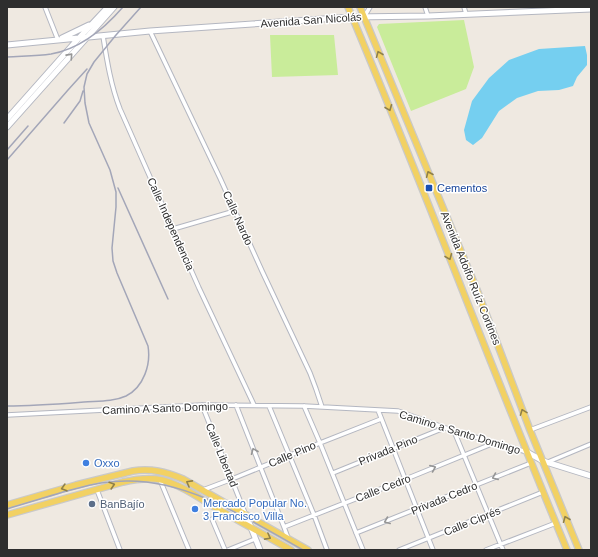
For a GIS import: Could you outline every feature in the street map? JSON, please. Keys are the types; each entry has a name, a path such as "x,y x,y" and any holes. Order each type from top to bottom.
{"main road":[{"name":"Avenida Adolfo Ruíz Cortines","path":"348,7 432,212 567,550"},
{"name":"Avenida Adolfo Ruíz Cortines","path":"360,7 477,290 530,430 545,462 579,550"},
{"path":"7,505 76,485 142,470 156,470 183,479 204,490 308,550"},
{"path":"7,515 132,480 146,478 160,480 181,487 291,550"}],"street":[{"path":"45,7 58,40 94,21"},
{"path":"7,127 114,7"},
{"path":"364,17 370,7"},
{"path":"425,7 428,16"},
{"path":"464,7 466,14"},
{"path":"500,7 502,13"},
{"path":"7,119 106,8"},
{"name":"Avenida San Nicolás","path":"7,45 150,31 352,17 428,16 577,8 591,9"},
{"name":"Calle Nardo","path":"150,31 310,373 322,407"},
{"name":"Calle Independencia","path":"104,36 116,99 199,288 254,406"},
{"path":"173,229 235,211"},
{"name":"Camino A Santo Domingo","path":"7,415 202,405 322,407"},
{"name":"Calle Libertad","path":"202,405 260,550"},
{"path":"236,405 288,539"},
{"path":"269,406 327,550"},
{"path":"304,406 333,473 363,550"},
{"name":"Camino a Santo Domingo","path":"322,407 398,411 444,428 527,452"},
{"path":"530,430 591,407"},
{"path":"378,410 433,550"},
{"name":"Calle Pino","path":"204,490 382,419"},
{"name":"Privada Pino","path":"333,473 444,428"},
{"path":"454,431 503,550"},
{"name":"Calle Cedro","path":"284,527 494,443"},
{"path":"531,463 545,462 591,444"},
{"path":"527,452 545,462 591,476"},
{"name":"Privada Cedro","path":"356,533 531,463"},
{"path":"160,480 189,550"},
{"path":"96,490 120,550"},
{"name":"Calle Ciprés","path":"399,550 544,492"},
{"path":"212,519 225,550"},
{"path":"486,550 556,523"},
{"path":"228,550 255,539"}],"green space":[{"path":"464,20 474,67 466,89 411,111 377,27 379,24"},
{"path":"270,35 334,35 338,75 272,77"}],"water":[{"path":"585,46 587,65 577,77 573,86 559,90 538,91 517,98 499,111 482,138 473,145 466,140 464,130 472,101 489,78 509,60 539,49"}],"railway":[{"path":"7,57 51,54 72,48 82,43 100,30 123,7"},
{"path":"7,406 46,405 116,399 126,396 132,392 142,381 145,374 149,353 148,346 113,261 112,248 116,192 110,170 89,123 85,103 84,87 87,74 94,62 141,7"},
{"path":"7,160 87,69"},
{"path":"64,123 80,101 83,91"},
{"path":"7,150 28,126"},
{"path":"118,188 168,299"},
{"path":"7,509 63,492 96,484 123,481 150,482 196,494 240,515 303,550"}],"place":[{"name":"Cementos","path":"429,188"},
{"name":"Oxxo","path":"86,463"},
{"name":"BanBajío","path":"92,504"},
{"name":"Mercado Popular No. 3 Francisco Villa","path":"195,509"}]}
